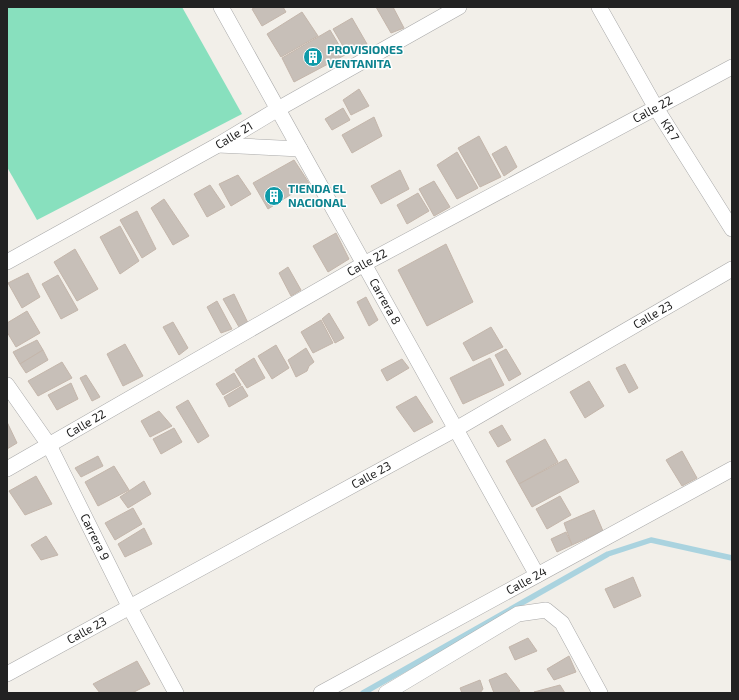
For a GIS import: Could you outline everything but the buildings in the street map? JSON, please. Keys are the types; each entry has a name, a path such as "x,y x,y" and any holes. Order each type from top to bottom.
{"street":[{"name":"Carrera 8","path":"221,7 537,575"},
{"name":"Calle 21","path":"7,262 218,145 278,109 459,7"},
{"name":"KR 7","path":"599,7 656,108 732,229"},
{"name":"Calle 22","path":"7,469 364,264 732,67"},
{"path":"218,145 300,149"},
{"name":"Calle 23","path":"7,674 456,429 732,269"},
{"name":"Carrera 9","path":"7,384 49,445 130,608 176,693"},
{"name":"Calle 24","path":"321,693 732,469"},
{"name":"Calle 24","path":"386,693 518,614 546,610 562,622 600,693"}],"green space":[{"path":"7,7 182,7 242,114 37,220 7,167"}],"waterway":[{"path":"363,693 608,554 651,540 732,558"}],"place":[{"name":"PROVISIONES VENTANITA","path":"313,57"},
{"name":"TIENDA EL NACIONAL","path":"274,196"}]}
